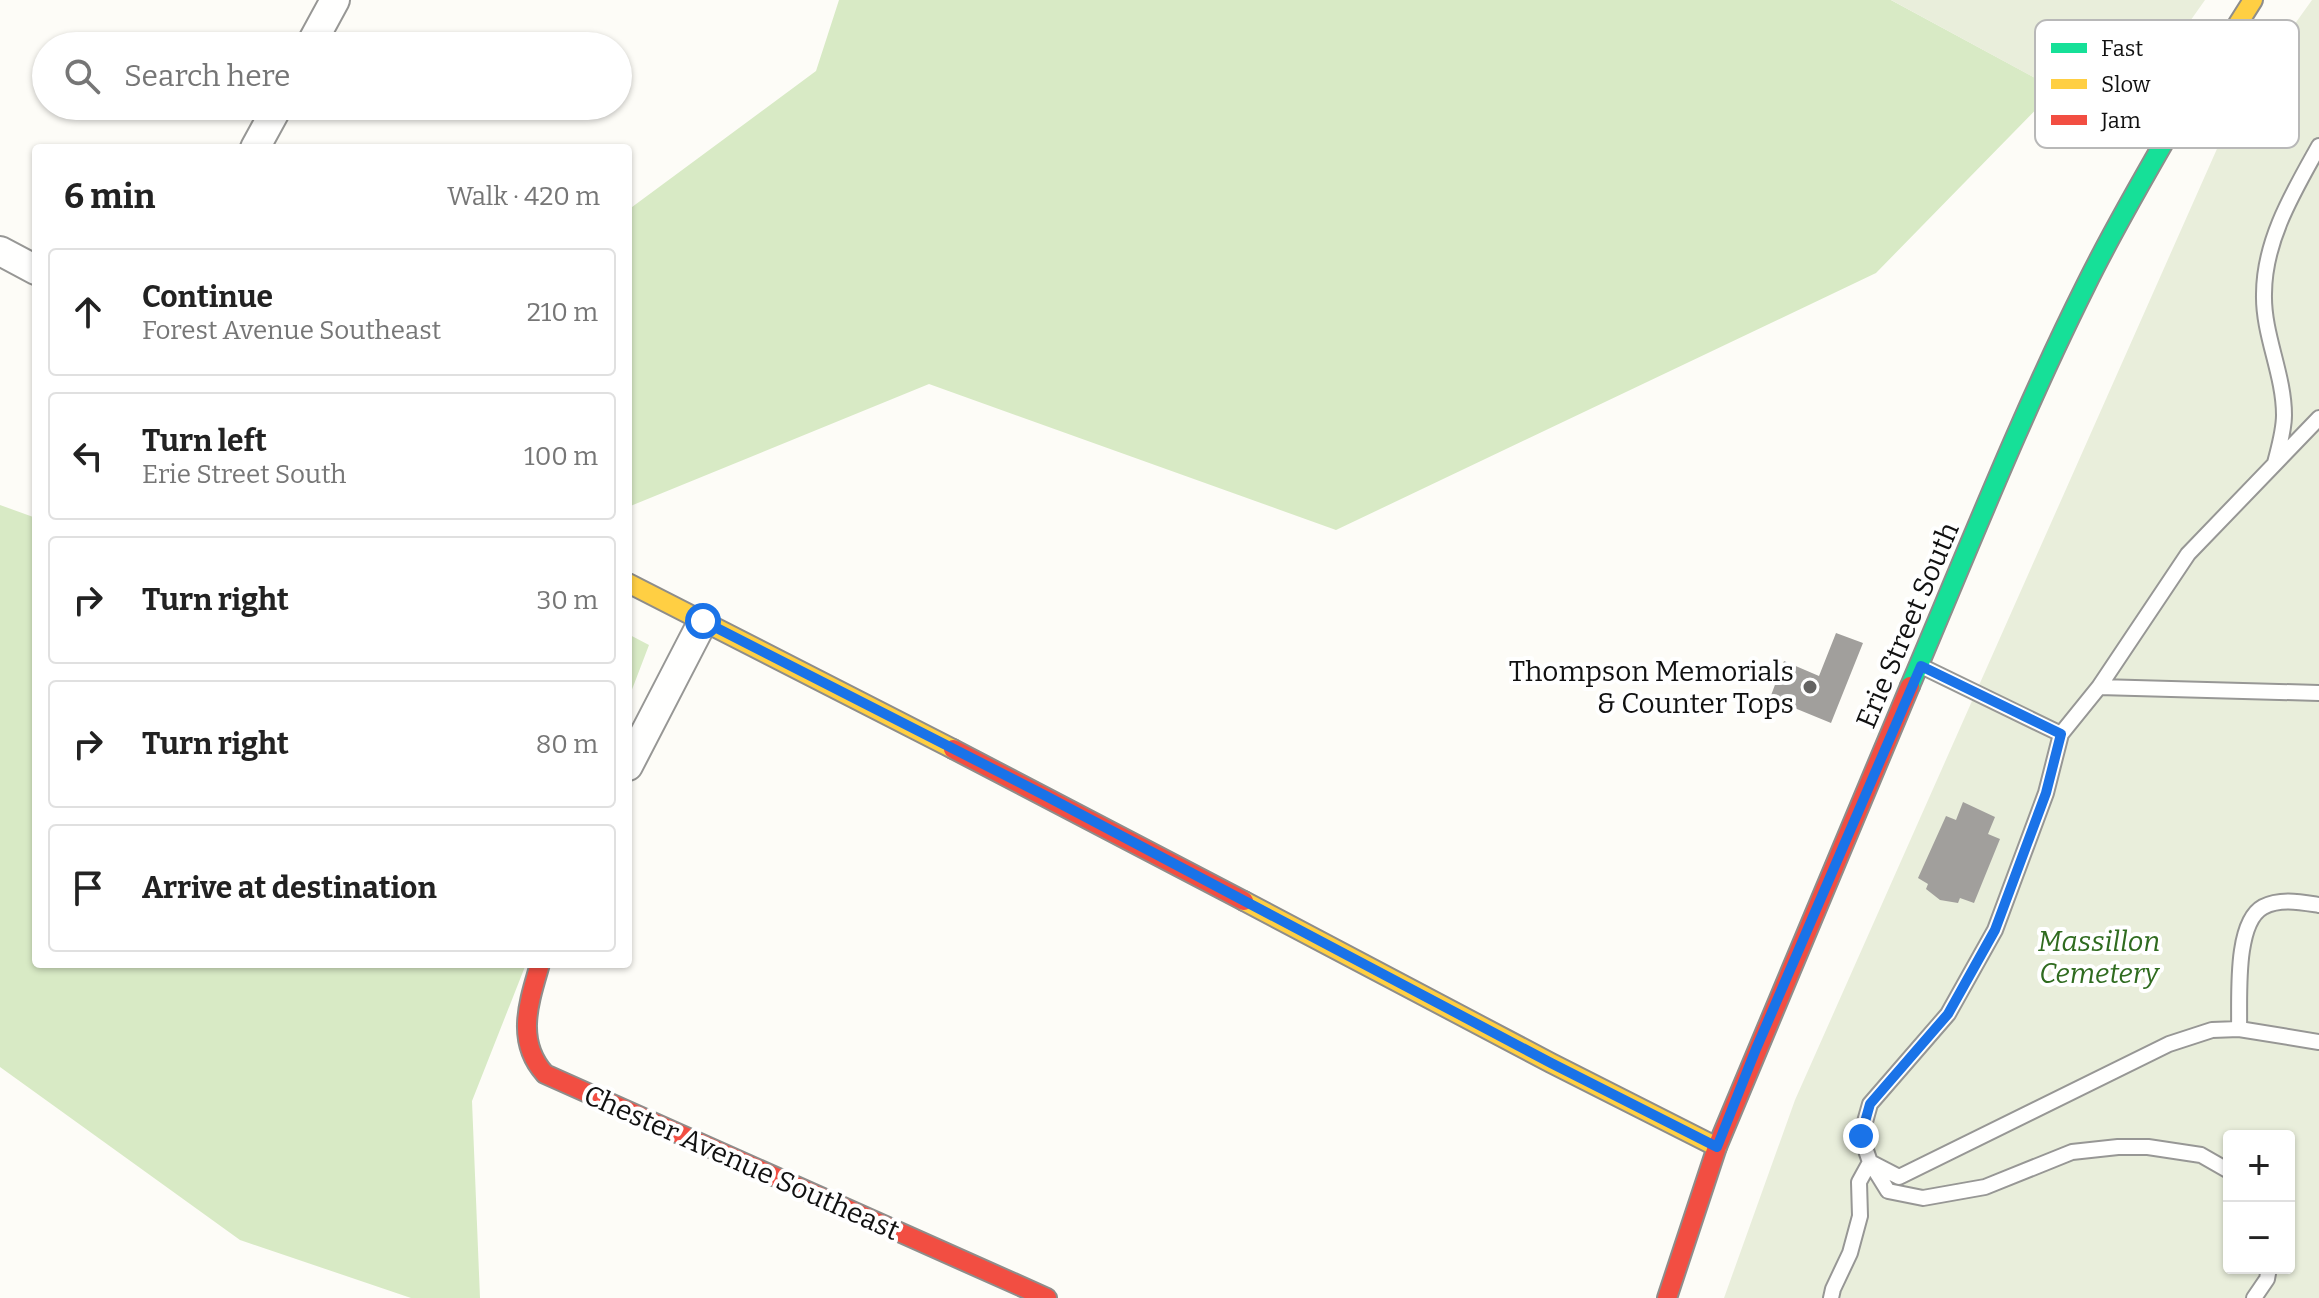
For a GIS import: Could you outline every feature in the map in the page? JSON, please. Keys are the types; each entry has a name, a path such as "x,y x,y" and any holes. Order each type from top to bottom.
{"street":[{"path":"318,32 335,0"},
{"name":"Erie Street South","path":"2240,20 2253,0"},
{"path":"257,144 270,120"},
{"name":"Erie Street South","path":"1667,1298 1717,1147 1756,1049 2017,435 2085,286 2161,148"},
{"path":"0,251 32,268"},
{"path":"632,585 1046,796 1551,1063 1717,1147"},
{"path":"632,758 703,621"},
{"name":"Chester Avenue Southeast","path":"539,968 526,1021 526,1047 529,1057 545,1074 1047,1298"}],"lane":[{"path":"2275,463 2284,414 2265,316 2266,268 2272,242 2284,214 2319,146"},
{"path":"2223,1168 2201,1155 2148,1147 2118,1147 2072,1152 1985,1187 1923,1198 1888,1191 1870,1162 1861,1136 1870,1104 1948,1014 1995,930 2046,793 2061,734 2099,687 2188,554 2319,418"},
{"path":"1921,666 2061,734"},
{"path":"2099,687 2319,693"},
{"path":"2239,1029 2243,941 2248,923 2260,909 2275,903 2291,901 2319,905"},
{"path":"1870,1162 1899,1177 2169,1044 2212,1030 2239,1029 2319,1042"},
{"path":"1831,1298 1850,1253 1860,1216 1859,1182 1870,1162"},
{"path":"2254,1298 2268,1274"}],"green space":[{"path":"839,0 1891,0 2035,78 2035,110 1876,273 1336,530 929,384 632,505 632,207 816,71"},
{"path":"1891,0 2205,0 2191,20 2035,20 2035,78"},
{"name":"Massillon Cemetery","path":"2312,0 2319,0 2319,1298 1724,1298 1795,1100 2217,148 2299,148 2298,20"},
{"path":"0,505 32,517 32,968 524,968 472,1101 480,1298 411,1298 240,1240 0,1067"},
{"path":"632,636 649,645 632,690"}],"building":[{"name":"Thompson Memorials & Counter Tops","path":"1836,633 1863,643 1831,723 1770,698 1784,661 1819,676"},
{"path":"1963,802 1995,817 1988,834 2000,839 1974,903 1960,898 1958,903 1940,900 1926,889 1928,884 1918,878 1946,816 1956,820"}],"traffic: fast":[{"path":"1910,686 2062,334 2107,244 2161,148"}],"traffic: slow":[{"path":"2240,20 2253,0"},
{"path":"632,585 953,749"},
{"path":"1244,901 1717,1147"}],"traffic: jam":[{"path":"1667,1298 1717,1147 1910,686"},
{"path":"953,749 1244,901"},
{"path":"539,968 529,1007 527,1035 530,1048 545,1074 1047,1298"}],"place":[{"name":"Thompson Memorials & Counter Tops","path":"1810,687"}],"route":[{"path":"703,621 1046,796 1551,1063 1717,1147 1921,666 2061,734 2046,793 1995,930 1948,1014 1870,1104 1861,1136"}]}
